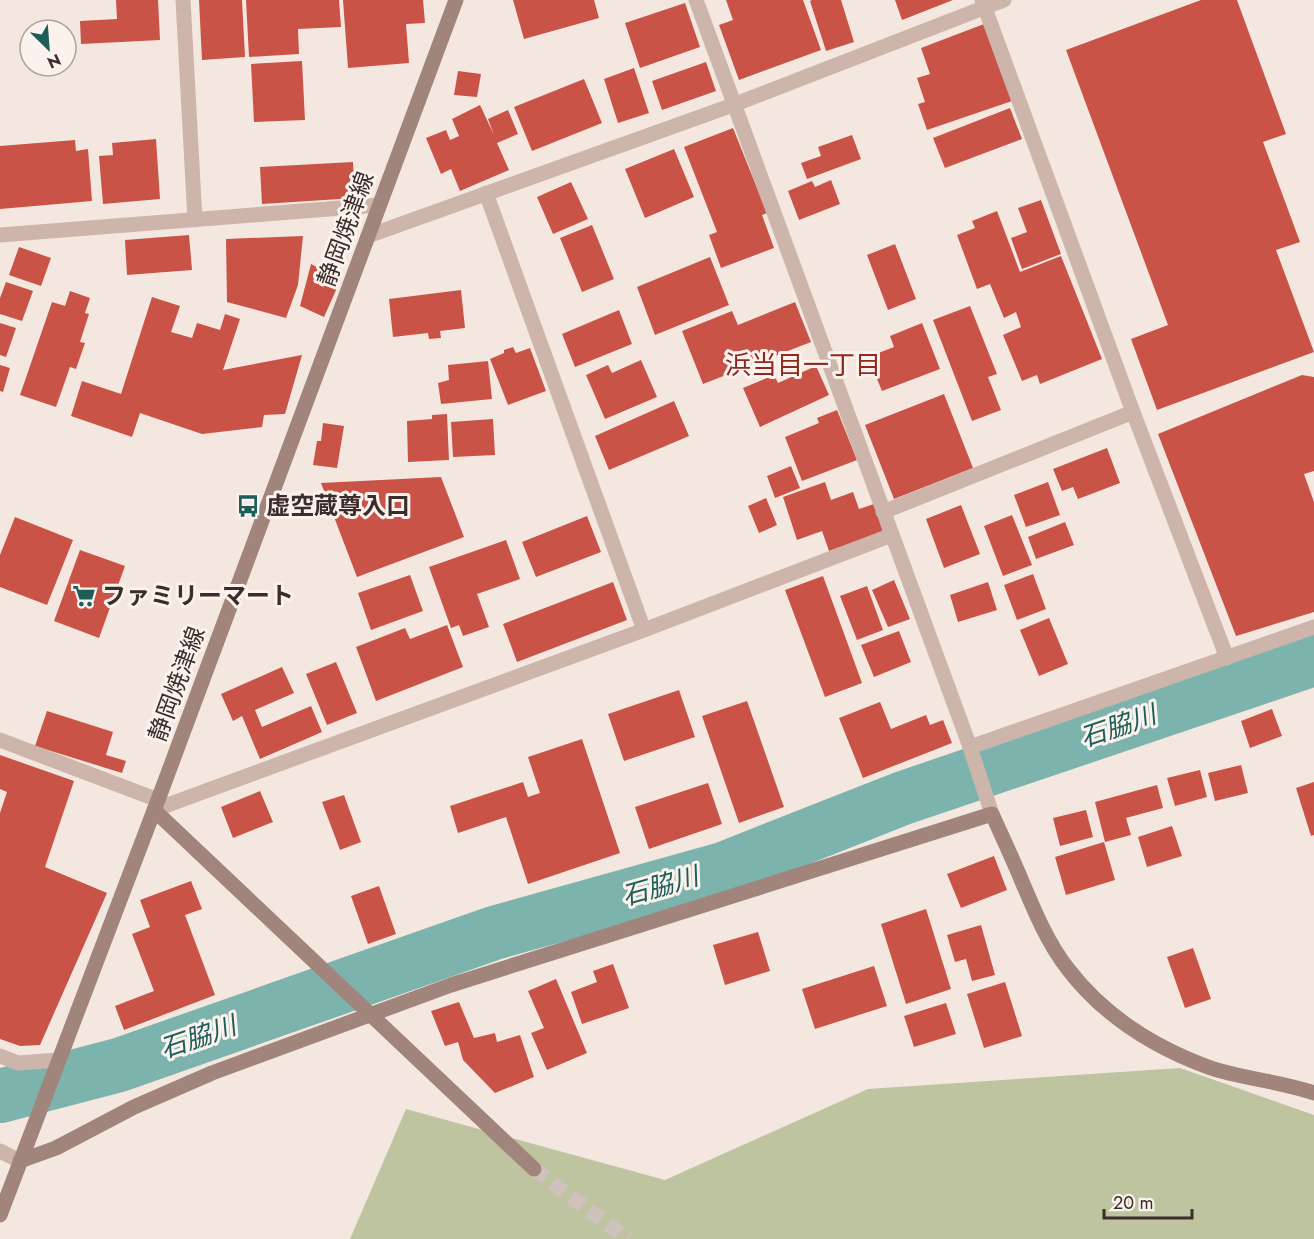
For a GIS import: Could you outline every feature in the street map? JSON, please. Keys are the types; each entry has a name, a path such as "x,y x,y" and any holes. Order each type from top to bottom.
{"street":[{"path":"183,0 195,219"},
{"name":"静岡焼津線","path":"0,1215 156,805 456,0"},
{"path":"696,0 970,747 992,814 1040,922 1067,968 1095,1001 1134,1031 1172,1053 1211,1068 1292,1085 1314,1093"},
{"path":"368,236 733,105 983,4 1004,0"},
{"path":"983,4 1133,412 1227,658"},
{"path":"486,193 644,630"},
{"path":"0,235 379,205"},
{"path":"883,512 1133,412"},
{"path":"156,805 644,630 892,535"},
{"path":"970,747 1314,627"},
{"path":"0,740 156,805 327,973 534,1169"},
{"path":"0,1151 20,1161 56,1148 134,1107 365,1009 451,985 992,814"},
{"path":"0,1056 18,1063 57,1064"}],"green space":[{"path":"1180,1068 1314,1115 1314,1239 350,1239 406,1109 665,1180 868,1089"}],"building":[{"path":"116,0 158,0 160,40 81,44 80,21 117,19"},
{"path":"199,0 242,0 245,57 202,60"},
{"path":"246,0 339,0 341,27 298,29 299,54 249,57"},
{"path":"343,0 423,0 425,23 406,24 409,63 348,68"},
{"path":"513,0 594,0 599,18 524,39"},
{"path":"726,0 803,0 821,50 739,80 719,25 733,20"},
{"path":"841,0 854,42 826,51 810,1"},
{"path":"895,0 953,0 902,20"},
{"path":"1201,0 1237,0 1286,134 1263,142 1300,242 1276,250 1314,352 1157,410 1131,339 1168,325 1066,50"},
{"path":"685,3 700,47 640,68 625,23"},
{"path":"984,24 1012,101 927,130 918,104 925,102 917,78 930,74 921,48"},
{"path":"302,61 305,120 254,122 251,64"},
{"path":"706,62 716,91 662,110 652,81"},
{"path":"634,68 649,113 618,123 604,79"},
{"path":"458,71 481,74 477,97 454,95"},
{"path":"584,79 602,123 532,151 514,107"},
{"path":"480,105 494,135 488,119 508,110 518,134 497,143 509,170 460,191 451,169 441,174 426,138 446,130 450,140 459,136 452,119"},
{"path":"1010,108 1022,139 945,168 933,138"},
{"path":"733,128 767,213 762,215 774,248 721,268 709,235 717,232 684,147"},
{"path":"852,135 861,159 807,179 801,163 821,156 818,147"},
{"path":"156,139 160,199 103,204 99,156 113,155 112,143"},
{"path":"75,140 76,151 88,149 92,201 0,209 0,146"},
{"path":"674,149 694,197 645,218 625,169"},
{"path":"353,162 355,198 262,204 260,167"},
{"path":"831,180 840,204 799,220 788,191 812,181 815,187"},
{"path":"571,182 588,219 553,234 537,197"},
{"path":"1041,200 1061,254 1022,269 1011,238 1027,232 1018,208"},
{"path":"997,211 1020,272 1061,256 1102,359 1040,384 1037,375 1022,381 1003,335 1021,327 1016,312 1004,318 990,284 977,289 957,235 975,228 972,221"},
{"path":"592,225 614,279 582,292 560,238"},
{"path":"189,235 192,270 127,275 125,240"},
{"path":"303,236 298,285 286,318 227,302 226,239"},
{"path":"895,244 916,299 888,310 867,255"},
{"path":"19,247 51,258 41,286 9,275"},
{"path":"710,257 729,305 655,335 637,287"},
{"path":"311,264 341,279 324,317 300,306"},
{"path":"6,282 33,291 22,321 0,314 0,298"},
{"path":"461,290 465,328 440,331 441,338 429,339 428,333 393,337 389,299"},
{"path":"70,291 90,298 85,313 89,314 80,342 85,343 76,369 70,367 56,407 20,395 52,302 65,306"},
{"path":"152,297 180,306 171,332 192,338 197,323 220,330 225,314 240,319 223,370 302,355 285,414 264,415 262,427 202,434 140,413 132,437 71,416 82,381 121,394"},
{"path":"795,302 811,342 703,384 682,331 732,311 738,325"},
{"path":"970,306 997,374 988,377 1001,410 972,421 933,320"},
{"path":"619,310 632,344 575,367 562,334"},
{"path":"0,323 16,328 6,357 0,355"},
{"path":"922,323 940,369 882,391 868,357 894,347 890,336"},
{"path":"513,347 516,353 530,348 546,391 508,405 490,359"},
{"path":"641,360 657,397 605,419 586,375 608,365 612,373"},
{"path":"488,361 492,399 441,404 438,383 449,380 448,365"},
{"path":"0,365 10,368 3,392 0,391"},
{"path":"816,366 829,395 760,427 743,388 774,375 778,383"},
{"path":"1302,375 1314,377 1314,471 1304,474 1314,502 1314,612 1236,636 1158,434"},
{"path":"944,394 973,468 894,499 865,425"},
{"path":"674,401 689,436 609,470 595,436"},
{"path":"837,410 857,460 802,481 785,437 819,423 817,418"},
{"path":"447,414 449,460 408,462 407,421 432,419 432,415"},
{"path":"493,419 495,455 453,457 451,422"},
{"path":"323,423 344,426 337,468 313,465 317,441 321,441"},
{"path":"1107,448 1120,483 1078,499 1073,487 1062,491 1053,469"},
{"path":"791,466 800,488 775,498 767,476"},
{"path":"441,477 464,537 357,577 321,483"},
{"path":"825,482 831,500 853,492 859,509 874,504 883,532 829,551 822,531 797,540 783,497"},
{"path":"1048,482 1060,515 1026,527 1014,495"},
{"path":"766,498 777,525 759,533 748,506"},
{"path":"961,505 980,554 944,568 926,519"},
{"path":"1012,515 1032,565 1003,576 984,526"},
{"path":"587,516 601,552 536,577 522,542"},
{"path":"15,517 73,540 47,605 0,587 0,555"},
{"path":"1065,522 1074,545 1036,559 1028,537"},
{"path":"506,540 520,579 477,594 489,627 463,636 459,625 451,628 429,567"},
{"path":"80,550 125,566 99,638 54,621"},
{"path":"1033,574 1046,609 1017,620 1004,585"},
{"path":"410,575 423,611 371,630 358,593"},
{"path":"823,576 862,683 825,697 785,590"},
{"path":"894,580 910,619 888,627 872,590"},
{"path":"613,582 627,620 517,662 503,624"},
{"path":"988,582 997,610 958,622 950,595"},
{"path":"867,586 883,630 857,640 840,596"},
{"path":"1049,618 1068,664 1039,676 1020,630"},
{"path":"447,625 463,667 376,701 356,647 405,628 410,639"},
{"path":"899,631 911,662 874,677 861,645"},
{"path":"336,662 357,713 327,725 306,674"},
{"path":"282,667 294,693 255,710 262,727 311,706 322,732 260,759 242,716 233,721 221,694"},
{"path":"679,690 695,737 624,761 608,714"},
{"path":"747,701 784,807 739,823 702,716"},
{"path":"880,702 891,729 926,715 930,725 943,720 952,743 863,778 839,718"},
{"path":"1272,709 1282,736 1250,748 1241,721"},
{"path":"47,711 113,732 106,755 126,761 122,773 35,746"},
{"path":"582,739 620,853 528,884 506,817 458,833 450,806 523,782 528,797 540,793 528,757"},
{"path":"0,755 74,781 45,867 107,893 40,1045 20,1046 0,1039 0,813 7,792 0,789"},
{"path":"1241,765 1248,793 1215,801 1208,773"},
{"path":"1200,770 1207,797 1175,806 1167,778"},
{"path":"1314,782 1314,835 1311,836 1296,788"},
{"path":"708,783 722,824 649,849 635,807"},
{"path":"1157,785 1163,808 1126,818 1131,835 1105,842 1095,802"},
{"path":"260,791 273,822 233,838 221,807"},
{"path":"344,795 361,842 340,850 322,802"},
{"path":"1086,810 1093,837 1060,846 1053,818"},
{"path":"1172,826 1182,856 1147,867 1138,837"},
{"path":"1104,842 1115,880 1066,895 1055,857"},
{"path":"994,856 1007,890 961,908 947,874"},
{"path":"191,881 202,909 185,915 215,995 124,1030 115,1006 154,991 132,934 150,927 140,900"},
{"path":"379,886 396,934 368,944 351,896"},
{"path":"926,909 951,989 906,1004 881,924"},
{"path":"981,925 995,975 972,981 966,959 955,962 947,935"},
{"path":"758,932 770,971 725,985 713,945"},
{"path":"1193,948 1211,999 1185,1008 1167,957"},
{"path":"613,964 629,1008 582,1024 571,992 597,982 593,971"},
{"path":"874,966 887,1006 815,1029 802,989"},
{"path":"556,979 587,1053 547,1070 531,1033 544,1028 528,991"},
{"path":"1005,982 1022,1036 984,1048 967,994"},
{"path":"459,1002 474,1038 495,1033 497,1042 520,1035 534,1077 495,1093 463,1060 458,1042 445,1046 431,1011"},
{"path":"946,1003 956,1034 914,1047 904,1016"}],"waterway":[{"name":"石脇川","path":"0,1096 119,1065 494,933 723,869 903,798 1314,659"}],"tunnel":[{"path":"534,1169 628,1239"}],"place":[{"name":"虚空蔵尊入口","path":"248,506"},
{"name":"ファミリーマート","path":"84,596"}],"district":[{"name":"浜当目一丁目","path":"803,365"}]}
